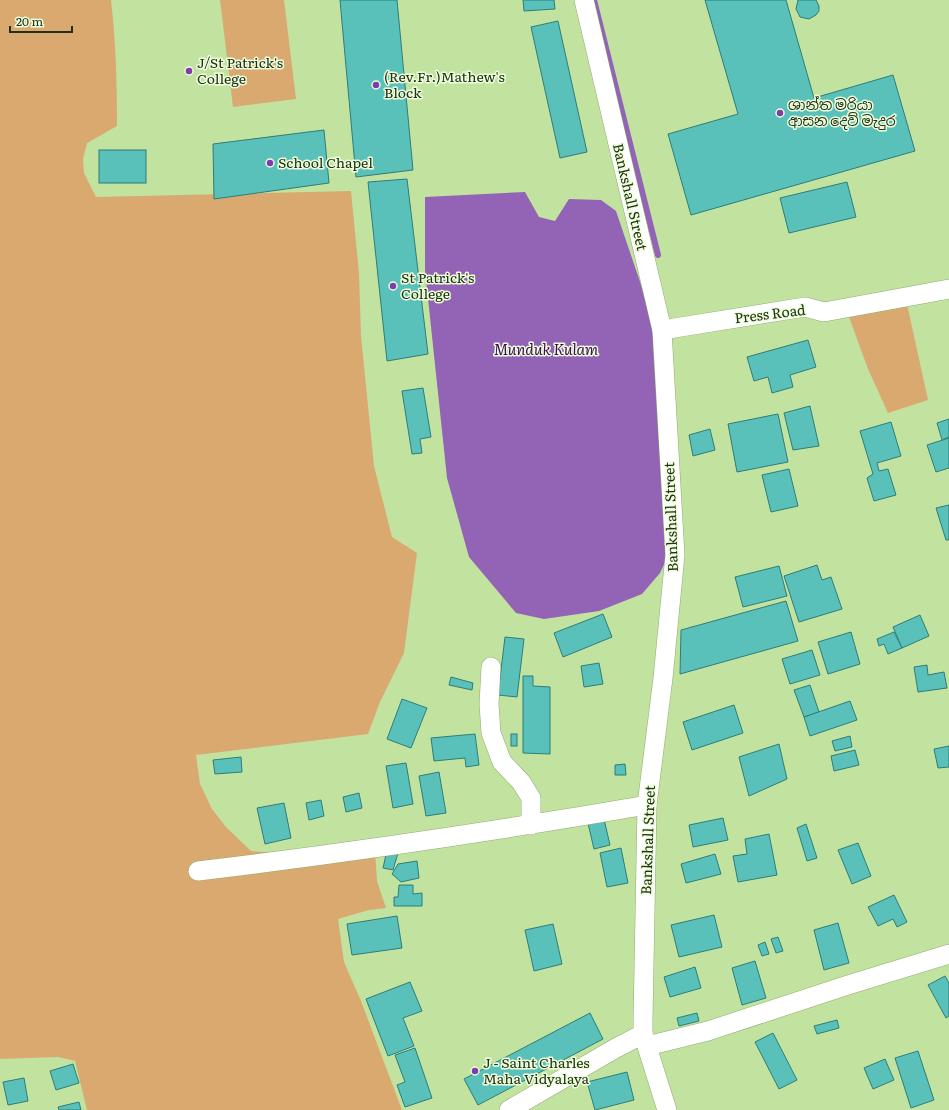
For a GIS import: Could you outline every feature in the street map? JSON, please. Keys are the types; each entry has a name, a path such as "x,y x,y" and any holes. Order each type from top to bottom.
{"street":[{"name":"Bankshall Street","path":"584,0 662,330 675,555 663,678 646,805 645,1040 667,1110"},
{"name":"Press Road","path":"662,330 805,307 824,312 949,289"},
{"path":"491,666 489,704 491,733 502,762 521,782 531,798 531,825"},
{"path":"198,871 289,860 531,825 646,805"},
{"path":"509,1110 616,1048 645,1040 708,1031 949,954"}],"shaded area":[{"path":"0,0 111,0 116,63 117,126 87,143 83,159 84,173 96,197 351,191 359,273 361,336 374,466 392,537 417,553 404,653 380,702 368,734 196,755 200,784 212,809 226,827 251,851 290,854 375,852 377,881 386,908 369,910 338,919 344,962 361,1001 402,1110 87,1110 75,1061 58,1057 0,1059"},
{"path":"220,0 284,0 296,99 233,107"},
{"path":"907,304 928,400 888,413 868,369 849,317"}],"water":[{"name":"Munduk Kulam","path":"525,192 539,217 555,221 569,199 601,200 616,211 656,329 668,556 660,573 642,594 599,611 544,619 516,613 469,557 447,478 425,270 425,197"}],"building":[{"name":"(Rev.Fr.)Mathew's Block","path":"340,0 397,0 413,170 356,177"},
{"path":"523,0 554,0 555,9 524,11"},
{"path":"705,0 786,0 814,98 893,75 915,151 691,215 668,134 738,114"},
{"path":"798,0 816,0 819,6 819,11 816,15 809,19 800,17 796,9"},
{"path":"558,21 587,152 560,158 531,27"},
{"name":"School Chapel","path":"324,130 329,183 214,199 213,144"},
{"path":"99,150 146,150 146,183 99,183"},
{"path":"407,179 428,354 387,361 368,182"},
{"path":"847,182 856,217 789,233 780,198"},
{"path":"808,340 816,367 790,375 793,387 772,393 768,377 754,381 747,357"},
{"path":"423,388 431,437 420,439 422,453 412,454 402,391"},
{"path":"810,406 819,446 793,450 784,413"},
{"path":"778,414 788,462 737,472 728,424"},
{"path":"949,419 949,437 942,440 937,423"},
{"path":"891,422 901,456 877,463 879,471 888,469 896,495 874,501 867,478 873,474 860,431"},
{"path":"710,429 715,450 693,456 689,435"},
{"path":"949,438 949,468 936,472 927,445"},
{"path":"789,469 798,506 771,512 762,475"},
{"path":"949,505 949,540 946,540 936,508"},
{"path":"817,565 822,580 831,577 842,609 799,622 784,576"},
{"path":"779,566 787,596 743,607 735,577"},
{"path":"786,601 798,641 680,674 681,630"},
{"path":"603,614 612,637 563,657 554,633"},
{"path":"920,615 929,636 902,648 893,627"},
{"path":"851,632 860,664 828,674 818,642"},
{"path":"894,632 902,648 888,654 884,644 879,646 877,639"},
{"path":"505,637 524,639 517,697 498,695"},
{"path":"812,650 820,675 790,684 782,659"},
{"path":"599,663 603,684 584,687 581,666"},
{"path":"927,665 928,675 944,672 947,688 918,692 914,667"},
{"path":"523,676 533,676 533,686 550,687 550,754 523,753"},
{"path":"451,677 473,683 472,690 449,685"},
{"path":"810,685 819,712 804,717 794,690"},
{"path":"402,699 427,708 411,748 387,739"},
{"path":"850,701 857,720 810,736 804,717"},
{"path":"734,705 743,733 692,750 683,722"},
{"path":"475,734 479,765 466,767 465,758 434,761 431,738"},
{"path":"511,734 517,734 517,746 511,746"},
{"path":"850,736 852,747 835,751 832,741"},
{"path":"779,744 787,779 749,796 739,757"},
{"path":"949,746 949,767 938,768 934,749"},
{"path":"855,750 859,765 834,771 831,756"},
{"path":"241,757 242,772 215,774 213,760"},
{"path":"406,763 413,804 393,808 386,766"},
{"path":"625,764 626,775 615,775 615,765"},
{"path":"439,772 446,813 426,816 419,776"},
{"path":"359,793 362,808 346,812 343,797"},
{"path":"321,800 324,816 309,820 306,803"},
{"path":"284,803 291,838 265,844 257,808"},
{"path":"603,815 610,845 594,849 587,819"},
{"path":"723,818 728,840 693,847 689,825"},
{"path":"806,824 817,858 807,861 797,828"},
{"path":"769,834 777,875 738,882 733,856 747,854 745,839"},
{"path":"858,843 871,876 852,884 838,850"},
{"path":"621,848 628,883 607,887 600,853"},
{"path":"387,850 398,853 393,870 383,868"},
{"path":"715,854 721,874 686,883 681,864"},
{"path":"417,861 419,878 401,882 392,874 398,864"},
{"path":"399,885 413,885 413,894 422,893 422,906 394,906 394,897 398,897"},
{"path":"894,895 907,922 897,927 893,919 878,926 868,907"},
{"path":"714,915 722,947 679,957 671,925"},
{"path":"397,916 402,948 352,955 347,924"},
{"path":"838,923 849,963 824,970 814,930"},
{"path":"553,924 562,964 534,971 525,930"},
{"path":"778,937 783,951 776,953 771,939"},
{"path":"765,942 769,954 762,956 758,945"},
{"path":"755,961 766,998 742,1005 732,968"},
{"path":"695,967 701,988 670,997 664,977"},
{"path":"945,976 949,983 949,1016 946,1018 928,985"},
{"path":"410,982 422,1011 403,1018 414,1046 388,1056 366,999"},
{"path":"590,1013 603,1039 478,1105 464,1079"},
{"path":"697,1013 699,1021 679,1026 677,1018"},
{"path":"837,1020 839,1028 817,1034 814,1026"},
{"path":"773,1033 797,1080 779,1089 755,1042"},
{"path":"415,1048 432,1098 405,1107 397,1085 405,1082 395,1055"},
{"path":"918,1051 934,1100 911,1108 895,1058"},
{"path":"885,1059 894,1080 873,1089 864,1068"},
{"path":"73,1064 79,1083 56,1090 50,1071"},
{"path":"627,1072 634,1100 595,1110 587,1082"},
{"path":"24,1078 28,1101 8,1105 3,1082"},
{"path":"79,1102 81,1110 59,1110 58,1107"}],"waterway":[{"path":"594,0 658,255"}],"place":[{"name":"J/St Patrick's College","path":"189,71"},
{"name":"(Rev.Fr.)Mathew's Block","path":"376,85"},
{"name":"ශාන්ත මරියා ආසන දෙව් මැදුර","path":"780,113"},
{"name":"School Chapel","path":"270,163"},
{"name":"St Patrick's College","path":"393,286"},
{"name":"J - Saint Charles Maha Vidyalaya","path":"475,1071"}]}
